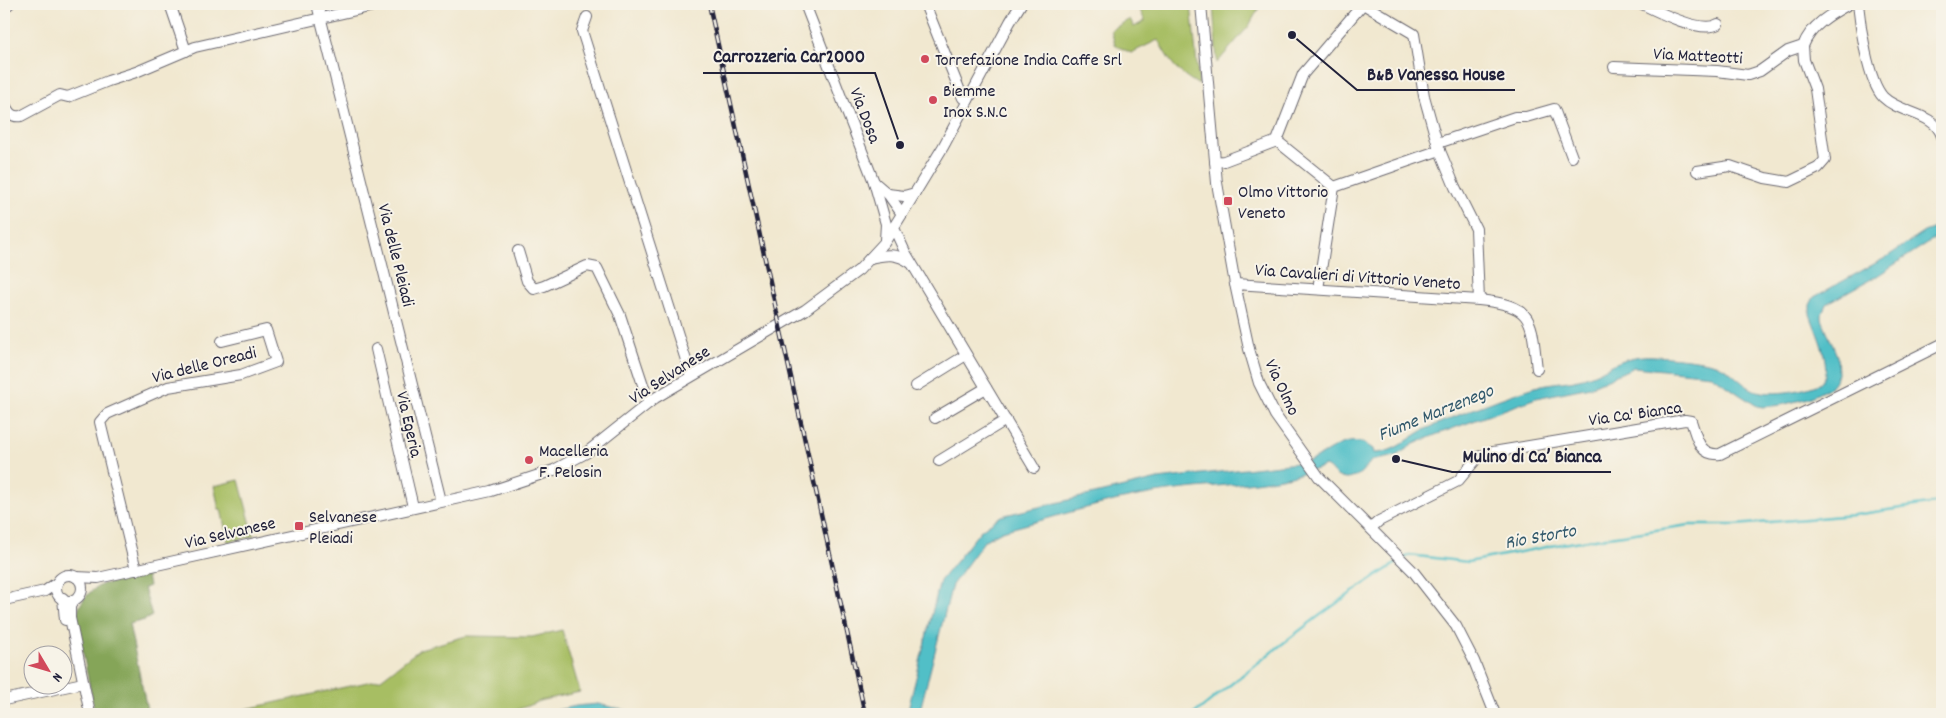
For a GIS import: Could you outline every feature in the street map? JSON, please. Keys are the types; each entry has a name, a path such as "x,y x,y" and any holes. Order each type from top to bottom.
{"street":[{"path":"4,8 9,4"},
{"path":"170,4 186,51"},
{"name":"Via delle Pleiadi","path":"317,4 441,501"},
{"path":"4,103 9,113 17,117 21,116 60,95 68,97 204,45 382,4"},
{"name":"Via Dosa","path":"806,4 874,182 886,224 884,243"},
{"path":"925,4 960,92 963,98 968,100"},
{"name":"Via Selvanese","path":"76,577 98,578 136,570 503,487 554,470 586,453 649,403 691,376 805,310 850,278 870,258 884,243 915,193 1021,4"},
{"name":"Via Olmo","path":"1201,4 1215,162 1235,284 1249,349 1259,383 1275,414 1319,476 1394,551 1434,595 1460,632 1495,714"},
{"name":"Via Cavalieri di Vittorio Veneto","path":"1277,141 1303,74 1363,4 1414,34 1424,96 1439,146 1455,187 1476,229 1479,300"},
{"path":"1642,4 1689,23 1710,27 1718,24"},
{"path":"1697,171 1730,166 1765,178 1789,182 1818,168 1825,160 1816,89 1804,60 1803,46 1821,21 1850,4"},
{"path":"1858,4 1864,46 1880,92 1896,106 1934,122 1940,129 1942,136"},
{"path":"587,17 582,31 691,376"},
{"name":"Via Matteotti","path":"1614,67 1717,72 1745,76 1757,73 1788,51 1803,46"},
{"path":"1334,187 1515,117 1554,109 1572,157"},
{"path":"1215,162 1224,161 1277,141 1334,187"},
{"path":"874,182 888,194 902,214"},
{"path":"1318,289 1334,187"},
{"path":"888,194 904,196 915,193"},
{"path":"879,203 888,211 902,214"},
{"path":"894,228 912,264 1034,468"},
{"path":"518,251 527,281 534,289 587,266 597,268 620,315 649,403"},
{"path":"870,258 890,254 898,255 912,264"},
{"name":"Via Cavalieri di Vittorio Veneto","path":"1235,284 1502,302 1523,312 1529,320 1537,369"},
{"name":"Via delle Oreadi","path":"136,570 100,422 107,414 168,387 241,375 276,362 266,330 222,342"},
{"name":"Via Ca' Bianca","path":"1369,526 1458,481 1478,457 1493,452 1685,420 1691,421 1703,450 1711,454 1720,454 1942,344"},
{"name":"Via Egeria","path":"376,349 413,507"},
{"path":"916,386 966,355"},
{"path":"935,418 986,388"},
{"path":"939,461 1006,420"},
{"path":"4,600 45,591 66,575 76,577 81,582 78,595 70,606 70,618 84,714"},
{"name":"Via Selvanese","path":"78,595 86,586 98,578"},
{"path":"58,582 64,617 90,714"},
{"path":"45,591 67,600 78,595"},
{"path":"4,700 81,684"}],"green space":[{"path":"1137,4 1191,4 1199,85 1175,66 1158,40 1131,53 1115,45 1111,30 1130,19 1134,27 1145,21"},
{"path":"1213,4 1261,4 1249,26 1217,63"},
{"path":"239,480 254,536 228,542 214,486"},
{"path":"147,576 149,586 144,588 152,616 129,624 148,714 95,714 76,618 79,607 93,590 103,584"},
{"path":"562,630 580,692 543,700 506,714 238,714 237,711 381,679 420,649 466,636 532,637"}],"water":[{"path":"1935,228 1942,229 1942,238 1932,240 1877,276 1826,304 1822,319 1837,356 1838,374 1829,388 1809,398 1781,405 1757,406 1711,375 1634,367 1590,387 1536,398 1435,435 1414,444 1396,456 1371,461 1360,473 1352,478 1347,479 1335,475 1325,466 1305,473 1263,481 1136,496 1002,531 985,540 952,585 919,714 907,714 940,581 981,530 1001,516 1158,479 1306,462 1348,442 1363,443 1373,449 1374,453 1382,452 1396,447 1421,431 1513,394 1542,385 1583,378 1634,357 1670,357 1712,363 1723,367 1752,389 1766,393 1795,391 1812,387 1823,378 1825,371 1823,351 1810,314 1810,305 1814,297 1885,258 1924,232"},
{"path":"598,704 642,714 539,714 576,706"}],"waterway":[{"name":"Rio Storto","path":"1405,558 1409,555 1468,562 1562,544 1689,525 1735,525 1854,515 1942,502"},
{"name":"Rio Storto","path":"1194,714 1320,615 1400,561"}],"railway":[{"path":"709,4 865,714"}],"place":[{"name":"B&B Vanessa House","path":"1292,35"},
{"name":"Torrefazione India Caffe Srl","path":"925,59"},
{"name":"Biemme Inox S.N.C","path":"933,100"},
{"name":"Carrozzeria Car2000","path":"900,145"},
{"name":"Olmo Vittorio Veneto","path":"1228,201"},
{"name":"Mulino di Ca’ Bianca","path":"1396,459"},
{"name":"Macelleria F. Pelosin","path":"529,460"},
{"name":"Selvanese Pleiadi","path":"299,526"}],"water label":[{"name":"Fiume Marzenego","path":"1435,411"}]}
